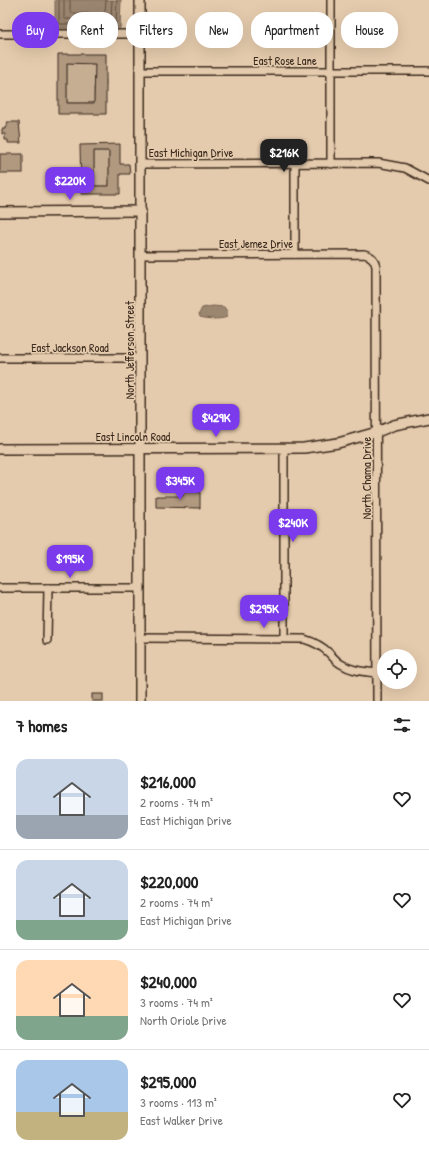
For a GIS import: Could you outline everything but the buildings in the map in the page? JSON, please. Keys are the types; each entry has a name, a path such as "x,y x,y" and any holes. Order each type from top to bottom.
{"street":[{"name":"North Jefferson Street","path":"140,0 140,12"},
{"path":"331,164 332,0"},
{"path":"0,34 126,34"},
{"name":"North Jefferson Street","path":"140,48 140,701"},
{"name":"East Rose Lane","path":"141,71 429,71"},
{"name":"East Michigan Drive","path":"140,164 378,163 405,168 429,181"},
{"path":"295,164 295,254"},
{"path":"0,212 141,211"},
{"name":"East Jemez Drive","path":"141,255 364,254 371,256"},
{"name":"North Chama Drive","path":"371,256 375,260 376,266 377,649"},
{"name":"East Jackson Road","path":"0,358 140,358"},
{"name":"East Lincoln Road","path":"0,449 304,448 338,443 377,432 394,425 429,418"},
{"path":"284,448 284,638"},
{"path":"0,588 140,588"},
{"path":"47,640 48,588"},
{"path":"140,638 298,638 312,641 327,651 340,664 359,672 377,674"},
{"name":"North Chama Drive","path":"377,689 377,701"}],"shaded area":[{"path":"67,63 95,64 95,79 106,79 106,86 94,87 94,103 67,103"},
{"path":"94,151 109,151 109,186 94,186"}],"water":[{"path":"55,0 121,0 120,28 118,28 118,12 67,12 67,28 59,28 59,12 55,12"},
{"path":"213,306 224,307 227,311 227,317 214,319 200,317 199,314 202,308"}]}
